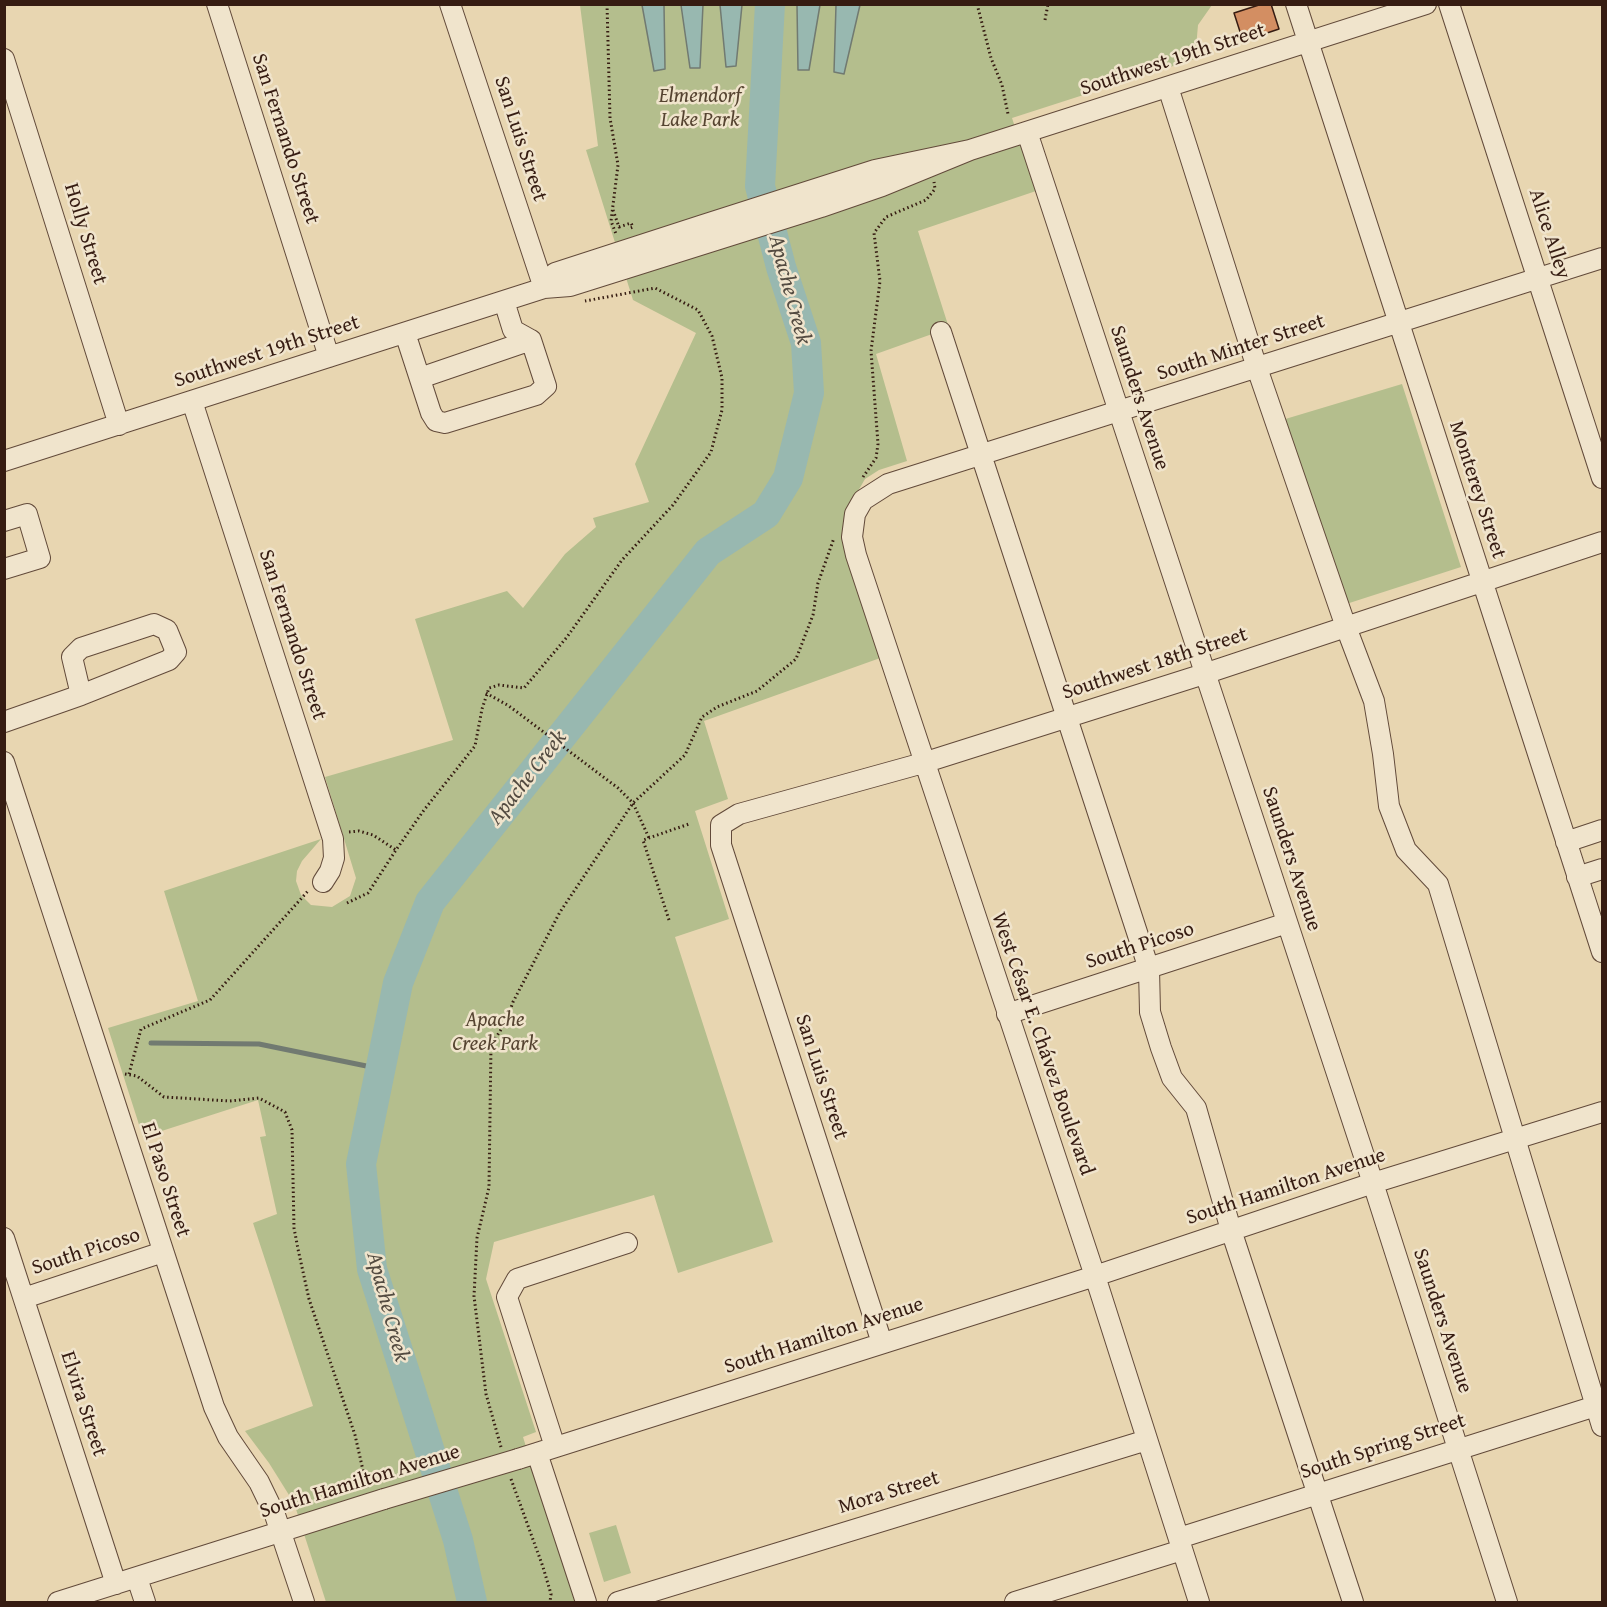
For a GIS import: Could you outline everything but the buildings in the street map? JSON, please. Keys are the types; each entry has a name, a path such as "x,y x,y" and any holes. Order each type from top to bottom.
{"street":[{"name":"San Fernando Street","path":"218,4 329,357"},
{"name":"San Luis Street","path":"450,4 544,288"},
{"name":"Monterey Street","path":"1296,4 1602,952"},
{"name":"Southwest 19th Street","path":"4,461 544,288 570,286 705,233 817,199 882,186 970,150 1426,4"},
{"name":"Alice Alley","path":"1449,4 1602,478"},
{"name":"Holly Street","path":"4,59 119,425"},
{"path":"1168,87 1257,368 1346,627 1374,701 1389,806 1406,850 1438,884 1514,1140 1599,1405 1602,1426"},
{"name":"Saunders Avenue","path":"1027,132 1507,1602"},
{"name":"South Minter Street","path":"860,491 1118,412 1602,258"},
{"path":"405,333 430,413 436,421 445,423 536,395 546,386 531,340 513,330 504,301"},
{"path":"941,333 1065,718 1149,969 1150,1012 1161,1048 1172,1078 1196,1108 1231,1230 1353,1602"},
{"path":"420,378 531,340"},
{"name":"San Fernando Street","path":"192,401 333,839 330,871 322,882"},
{"name":"West César E. Chávez Boulevard","path":"860,491 852,537 922,763 1095,1276 1199,1602"},
{"path":"4,521 27,514 40,558 4,569"},
{"name":"Southwest 18th Street","path":"721,825 739,814 922,763 1065,718 1602,542"},
{"path":"4,722 81,694 170,660 176,652 167,630 154,624 81,648 72,657 81,694"},
{"name":"El Paso Street","path":"4,762 214,1407 228,1437 260,1482 281,1532 304,1602"},
{"name":"San Luis Street","path":"721,825 721,845 882,1343"},
{"path":"1566,842 1602,830"},
{"path":"1578,877 1602,869"},
{"name":"South Picoso","path":"1007,1014 1287,923"},
{"name":"South Hamilton Avenue","path":"58,1602 97,1597 116,1584 377,1501 510,1462 1095,1276 1372,1183 1602,1112"},
{"name":"Elvira Street","path":"4,1239 116,1584"},
{"path":"585,1602 507,1297 517,1279 627,1243"},
{"name":"South Picoso","path":"24,1298 163,1252"},
{"name":"South Spring Street","path":"1015,1602 1317,1493 1599,1405"},
{"name":"Mora Street","path":"618,1602 1147,1440"},
{"path":"137,1578 146,1602"}],"path":[{"path":"607,4 610,118 618,165 611,221 618,241"},
{"path":"977,4 991,58 1002,85 1008,114"},
{"path":"1045,20 1048,4"},
{"path":"860,491 876,458 878,444 871,351 880,282 874,233 886,217 926,200 935,189 934,180"},
{"path":"613,208 620,227 631,223 633,227 616,234"},
{"path":"347,903 368,893 424,810 475,746 489,688 499,685 524,687 567,637 622,560 673,505 711,452 722,410 717,350 707,322 698,310 655,288 584,302"},
{"path":"550,1602 551,1594 543,1567 486,1394 474,1296 477,1238 489,1187 491,1045 506,1022 513,1002 560,912 633,803 685,755 702,717 717,706 757,691 796,659 813,615 823,565 836,532"},
{"path":"486,693 509,706 618,788 633,803 649,838"},
{"path":"669,920 643,840 689,824"},
{"path":"346,834 360,831 374,835 396,850"},
{"path":"129,1074 141,1029 210,1000 309,890 322,882"},
{"path":"105,1073 137,1076 164,1097 230,1101 259,1098 285,1112 292,1130 294,1228 309,1299 377,1501"}],"green space":[{"name":"Apache Creek Park","path":"580,5 1212,5 1198,25 1195,59 1012,118 1036,191 918,231 949,328 876,354 907,461 879,470 865,479 844,515 846,537 883,657 704,721 728,799 695,811 729,919 675,937 773,1242 678,1273 654,1195 494,1242 486,1279 536,1432 523,1437 575,1602 326,1602 294,1503 269,1463 245,1431 313,1406 253,1223 277,1214 260,1137 266,1136 258,1100 143,1137 108,1028 198,1001 164,891 321,839 302,861 297,871 296,881 301,895 311,905 332,907 350,896 356,878 325,777 453,740 415,619 507,591 523,608 565,554 596,527 593,518 649,502 635,464 696,333 633,300 586,150 598,146"},
{"path":"1402,384 1461,567 1340,606 1282,420"},
{"path":"616,1525 631,1573 604,1582 589,1533"}],"water":[{"path":"642,5 664,5 665,69 654,71"},
{"path":"681,5 703,5 700,68 690,68"},
{"path":"720,5 742,5 736,66 726,67"},
{"path":"758,5 781,5 772,67 761,66"},
{"path":"797,5 820,5 809,70 798,70"},
{"path":"836,5 860,5 844,74 834,72"}],"waterway":[{"name":"Apache Creek","path":"472,1602 458,1540 372,1269 361,1164 398,983 430,902 708,552 766,514 788,478 809,393 806,343 781,267 760,186 770,4"},
{"path":"151,1043 259,1044 381,1069"}],"park label":[{"name":"Elmendorf Lake Park","path":"700,109"}]}
